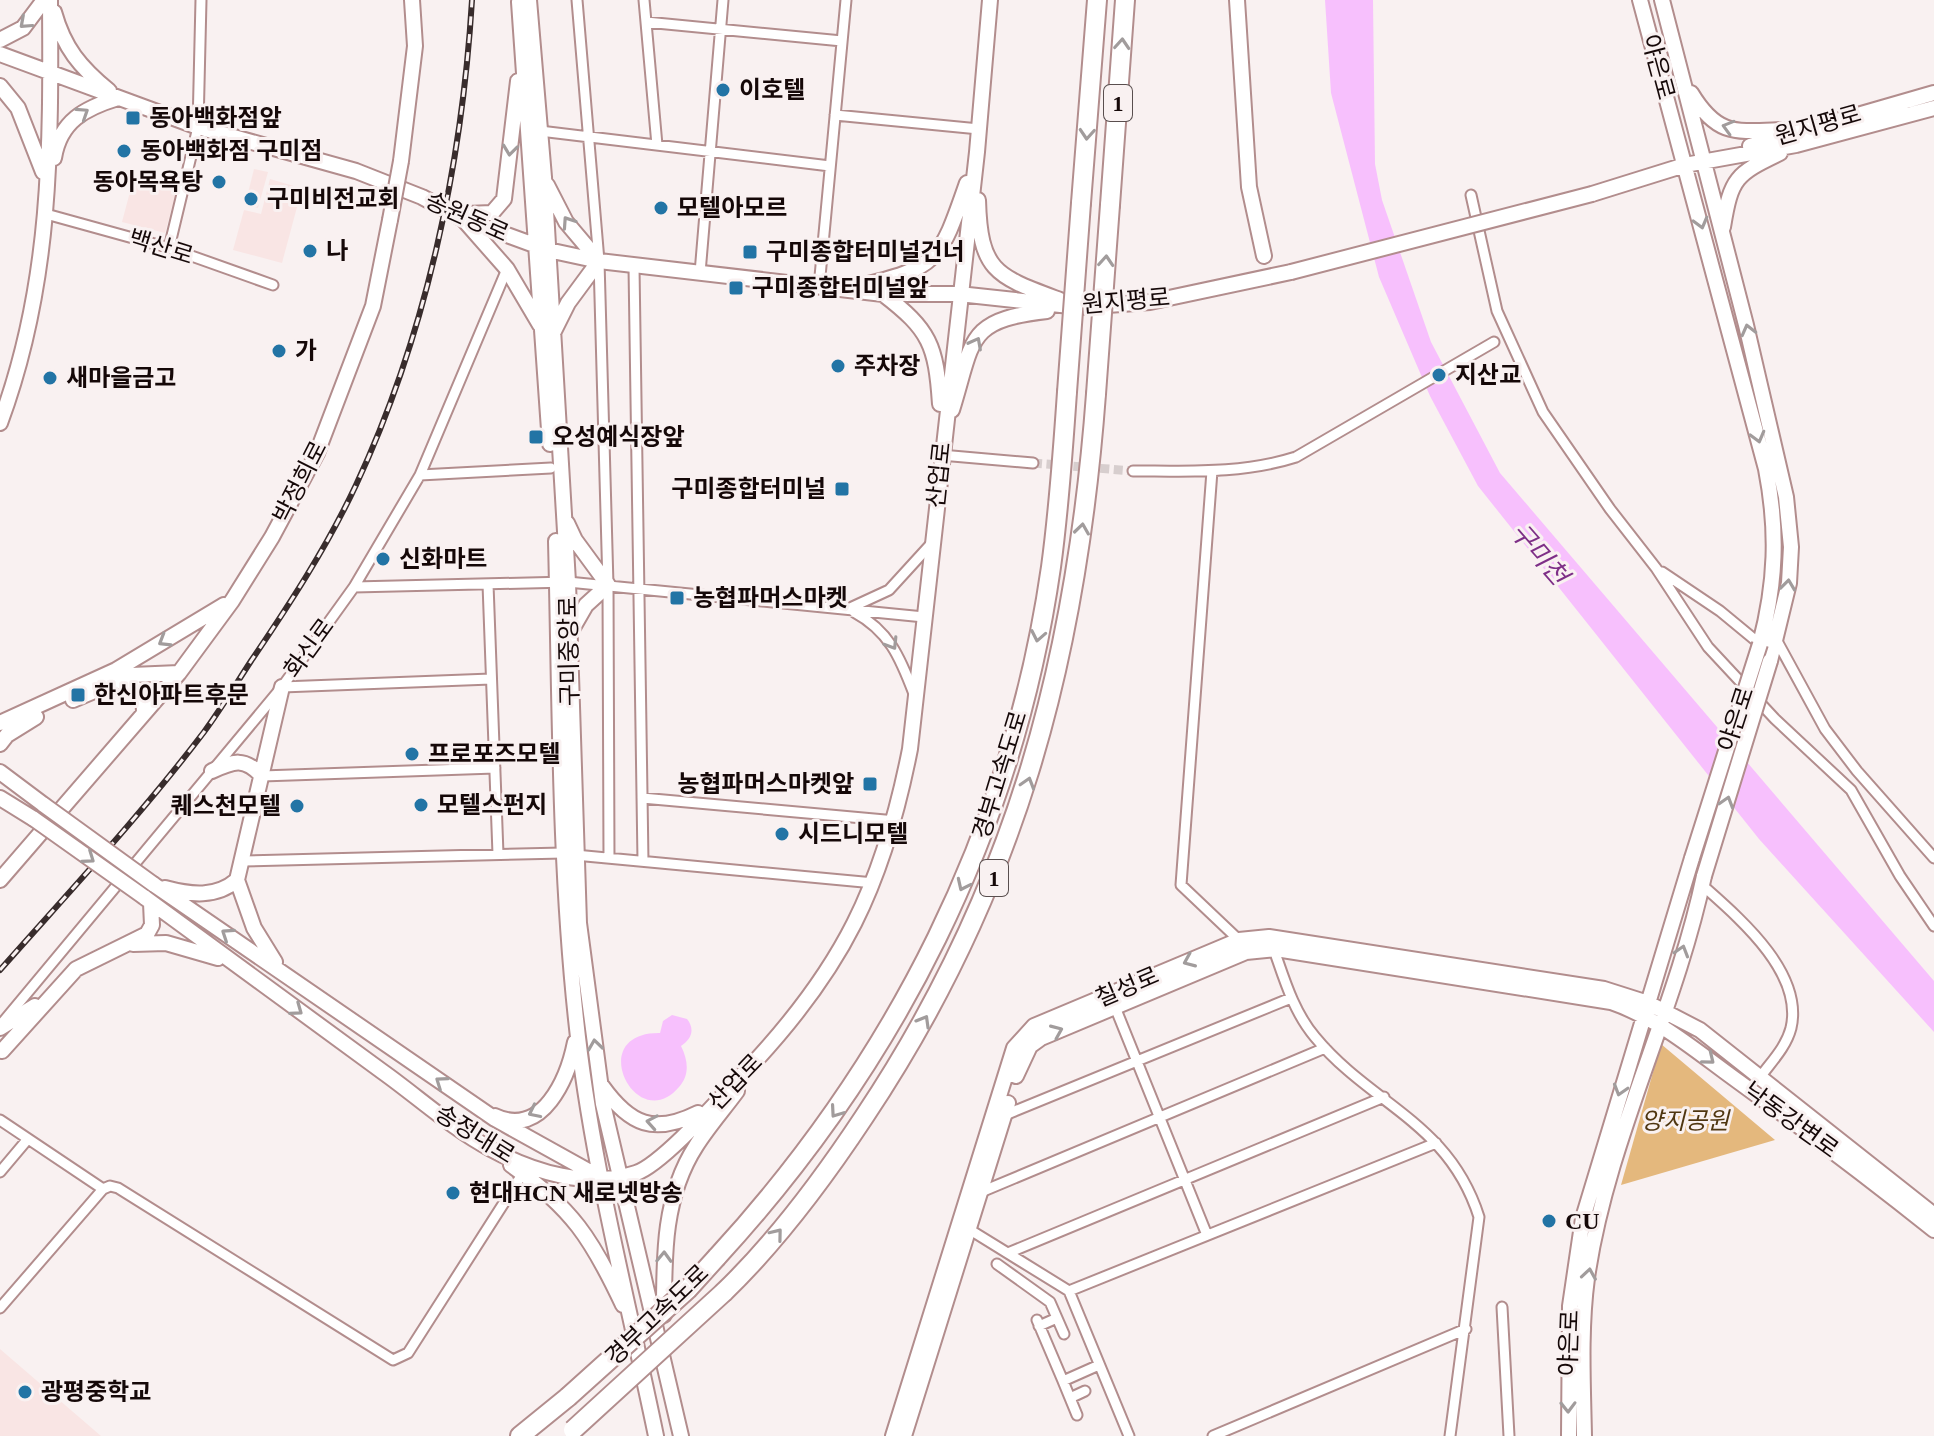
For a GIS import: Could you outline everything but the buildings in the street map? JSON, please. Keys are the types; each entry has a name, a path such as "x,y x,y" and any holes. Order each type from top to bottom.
{"highway":[{"name":"경부고속도로","path":"520,1436 688,1289 807,1153 855,1086 940,934 968,872 1014,737 1037,643 1060,498 1097,0"},
{"name":"경부고속도로","path":"569,1433 751,1266 826,1174 895,1071 962,949 996,874 1037,752 1060,658 1084,522 1125,0"}],"street":[{"path":"0,40 23,28 49,0"},
{"path":"0,423 15,384 37,293 47,196 49,0"},
{"path":"49,0 68,51 79,66 119,98"},
{"path":"169,248 198,127 201,0"},
{"name":"박정희로","path":"0,880 179,673 232,601 272,537 317,453 373,306 401,161 415,46 412,0"},
{"name":"구미중앙로","path":"519,0 563,515 562,582 576,1021 604,1179 656,1435"},
{"name":"구미중앙로","path":"529,0 544,177 542,248"},
{"path":"577,0 599,261 608,585 609,858"},
{"path":"644,0 657,145"},
{"path":"700,273 723,0"},
{"path":"819,287 846,0"},
{"name":"산업로","path":"604,1179 620,1177 650,1165 774,1042 839,955 874,883 896,821 910,749 977,152 990,0"},
{"path":"1237,0 1249,187 1264,256"},
{"name":"야은로","path":"1569,1436 1567,1357 1575,1258 1597,1166 1760,644 1775,575 1773,507 1640,0"},
{"name":"야은로","path":"1584,1436 1583,1348 1587,1279 1640,1075 1659,1024 1777,641 1789,583 1791,547 1786,497 1662,0"},
{"path":"646,22 842,41"},
{"path":"422,197 474,216 492,213 498,207 507,187 522,45"},
{"name":"송원동로","path":"0,54 198,127 356,171 422,197 463,219 542,248 634,267 842,290 883,294 959,294"},
{"path":"1682,77 1701,109 1719,127 1731,131 1797,137"},
{"path":"0,86 18,108 34,140 47,196"},
{"name":"원지평로","path":"1797,137 1934,93"},
{"path":"47,196 54,152 69,122 95,105 119,98"},
{"name":"원지평로","path":"959,294 1079,307 1150,302 1291,272 1797,137 1934,108"},
{"path":"835,115 979,129"},
{"path":"540,131 830,166"},
{"path":"1722,232 1729,192 1735,179 1797,137"},
{"path":"842,290 910,273 931,260 947,239 977,152"},
{"path":"977,152 979,234 989,264 1008,281 1079,307"},
{"path":"544,177 566,222 599,261"},
{"path":"1471,195 1497,311 1543,412 1610,509 1656,568 1692,625 1726,668 1841,779 1934,926"},
{"name":"백산로","path":"46,214 169,248 273,285"},
{"path":"463,219 507,269 547,330 599,261"},
{"path":"634,267 643,861"},
{"name":"화신로","path":"0,1027 36,979 282,687 354,587 420,475 507,269"},
{"path":"883,294 915,322 935,352 942,450"},
{"path":"942,450 971,349 981,332 1003,316 1079,307"},
{"name":"구미중앙로","path":"547,330 551,468 569,635 569,854 601,1085 681,1436"},
{"path":"1133,471 1212,471 1269,466 1296,457 1490,344"},
{"path":"942,450 1033,463"},
{"path":"420,475 551,468"},
{"path":"1212,471 1181,885 1243,946"},
{"path":"563,515 575,540 608,585"},
{"path":"847,609 889,590 932,544"},
{"path":"1656,568 1720,611 1760,644"},
{"path":"354,587 562,582 924,617"},
{"path":"488,584 498,854"},
{"path":"569,635 586,605 608,585"},
{"path":"0,744 21,724 117,675 232,601"},
{"path":"847,609 875,623 886,634 898,653 915,697"},
{"path":"1777,641 1825,729 1857,771 1934,858"},
{"path":"0,723 117,675 156,667 179,673"},
{"path":"117,675 133,683 139,691 144,712"},
{"path":"153,884 176,891 212,893 225,890 237,880 282,687 491,679"},
{"path":"212,771 236,760 247,762 262,776 495,768"},
{"name":"송정대로","path":"1,770 153,884 464,1098 523,1138 604,1179"},
{"path":"1841,779 1857,771"},
{"name":"송정대로","path":"0,798 148,900 488,1148 556,1174 604,1179"},
{"path":"642,798 896,821"},
{"path":"242,861 569,854 874,883"},
{"path":"237,880 262,944 290,977"},
{"path":"1703,880 1760,941 1789,993 1791,1028 1780,1053 1761,1076"},
{"path":"1,1052 85,963 147,934 152,925 148,900"},
{"path":"125,945 166,943 203,952 239,968"},
{"path":"1271,943 1291,998 1325,1048 1436,1143 1462,1173 1479,1217 1450,1436"},
{"name":"칠성로","path":"904,1436 1014,1048 1023,1034 1034,1026 1243,946 1271,943 1604,989 1647,1009"},
{"name":"칠성로","path":"893,1436 964,1226 981,1192 1021,1060 1030,1046 1041,1038 1115,1007 1243,946"},
{"name":"화신로","path":"1,1052 36,979"},
{"path":"0,1027 52,995"},
{"path":"1005,1115 1291,998"},
{"path":"1115,1007 1207,1235"},
{"name":"낙동강변로","path":"1647,1009 1659,1024 1814,1135 1934,1230"},
{"name":"낙동강변로","path":"1647,1009 1700,1030 1934,1215"},
{"path":"464,1098 500,1119 515,1120 542,1111 553,1100 569,1070 576,1021"},
{"path":"664,1363 664,1258 667,1219 675,1193 695,1147 774,1042"},
{"path":"981,1192 1325,1048"},
{"path":"601,1085 618,1109 653,1125 676,1124 713,1105"},
{"path":"1008,1253 1384,1097"},
{"path":"0,1120 103,1189"},
{"path":"0,1172 27,1140"},
{"path":"1069,1291 1436,1143"},
{"path":"488,1148 549,1193 585,1230 634,1329"},
{"path":"0,1308 103,1189 110,1186 118,1188 393,1360 408,1353 523,1173"},
{"path":"964,1226 1069,1291 1129,1436"},
{"path":"997,1264 1050,1302 1064,1334"},
{"path":"1502,1307 1509,1436"},
{"path":"1057,1318 1038,1323 1077,1415"},
{"path":"1213,1436 1466,1329"},
{"path":"1063,1381 1099,1365"},
{"path":"1070,1398 1085,1391"}],"shaded area":[{"path":"254,169 268,172 258,208 245,205"},
{"path":"134,177 177,189 165,233 122,222"},
{"path":"270,179 297,187 295,194 300,196 282,263 233,250 244,210 261,214"},
{"name":"광평중학교","path":"0,1349 101,1436 0,1436"}],"green space":[{"name":"양지공원","path":"1661,1044 1775,1140 1621,1185"}],"water":[{"name":"구미천","path":"1325,0 1373,0 1375,164 1382,200 1431,342 1500,473 1934,981 1934,1032 1759,839 1478,486 1430,396 1379,277 1331,93"},
{"path":"672,1015 687,1019 692,1030 681,1046 686,1062 685,1078 663,1099 647,1100 634,1092 625,1078 621,1063 625,1048 637,1037 660,1033 663,1021"}],"tunnel":[{"path":"1033,463 1133,471"}],"railway":[{"path":"0,970 130,823 204,732 307,575 356,485 402,369 436,248 460,124 472,0"}],"place":[{"name":"이호텔","path":"723,90"},
{"name":"동아백화점앞","path":"133,118"},
{"name":"동아백화점 구미점","path":"124,151"},
{"name":"동아목욕탕","path":"219,182"},
{"name":"구미비전교회","path":"251,199"},
{"name":"모텔아모르","path":"661,208"},
{"name":"나","path":"310,251"},
{"name":"구미종합터미널건너","path":"750,252"},
{"name":"구미종합터미널앞","path":"736,288"},
{"name":"가","path":"279,351"},
{"name":"주차장","path":"838,366"},
{"name":"지산교","path":"1439,375"},
{"name":"새마을금고","path":"50,378"},
{"name":"오성예식장앞","path":"536,437"},
{"name":"구미종합터미널","path":"842,489"},
{"name":"신화마트","path":"383,559"},
{"name":"농협파머스마켓","path":"677,598"},
{"name":"한신아파트후문","path":"78,695"},
{"name":"프로포즈모텔","path":"412,754"},
{"name":"농협파머스마켓앞","path":"870,784"},
{"name":"모텔스펀지","path":"421,805"},
{"name":"퀘스천모텔","path":"297,806"},
{"name":"시드니모텔","path":"782,834"},
{"name":"현대HCN 새로넷방송","path":"453,1193"},
{"name":"CU","path":"1549,1221"},
{"name":"광평중학교","path":"25,1392"}]}
